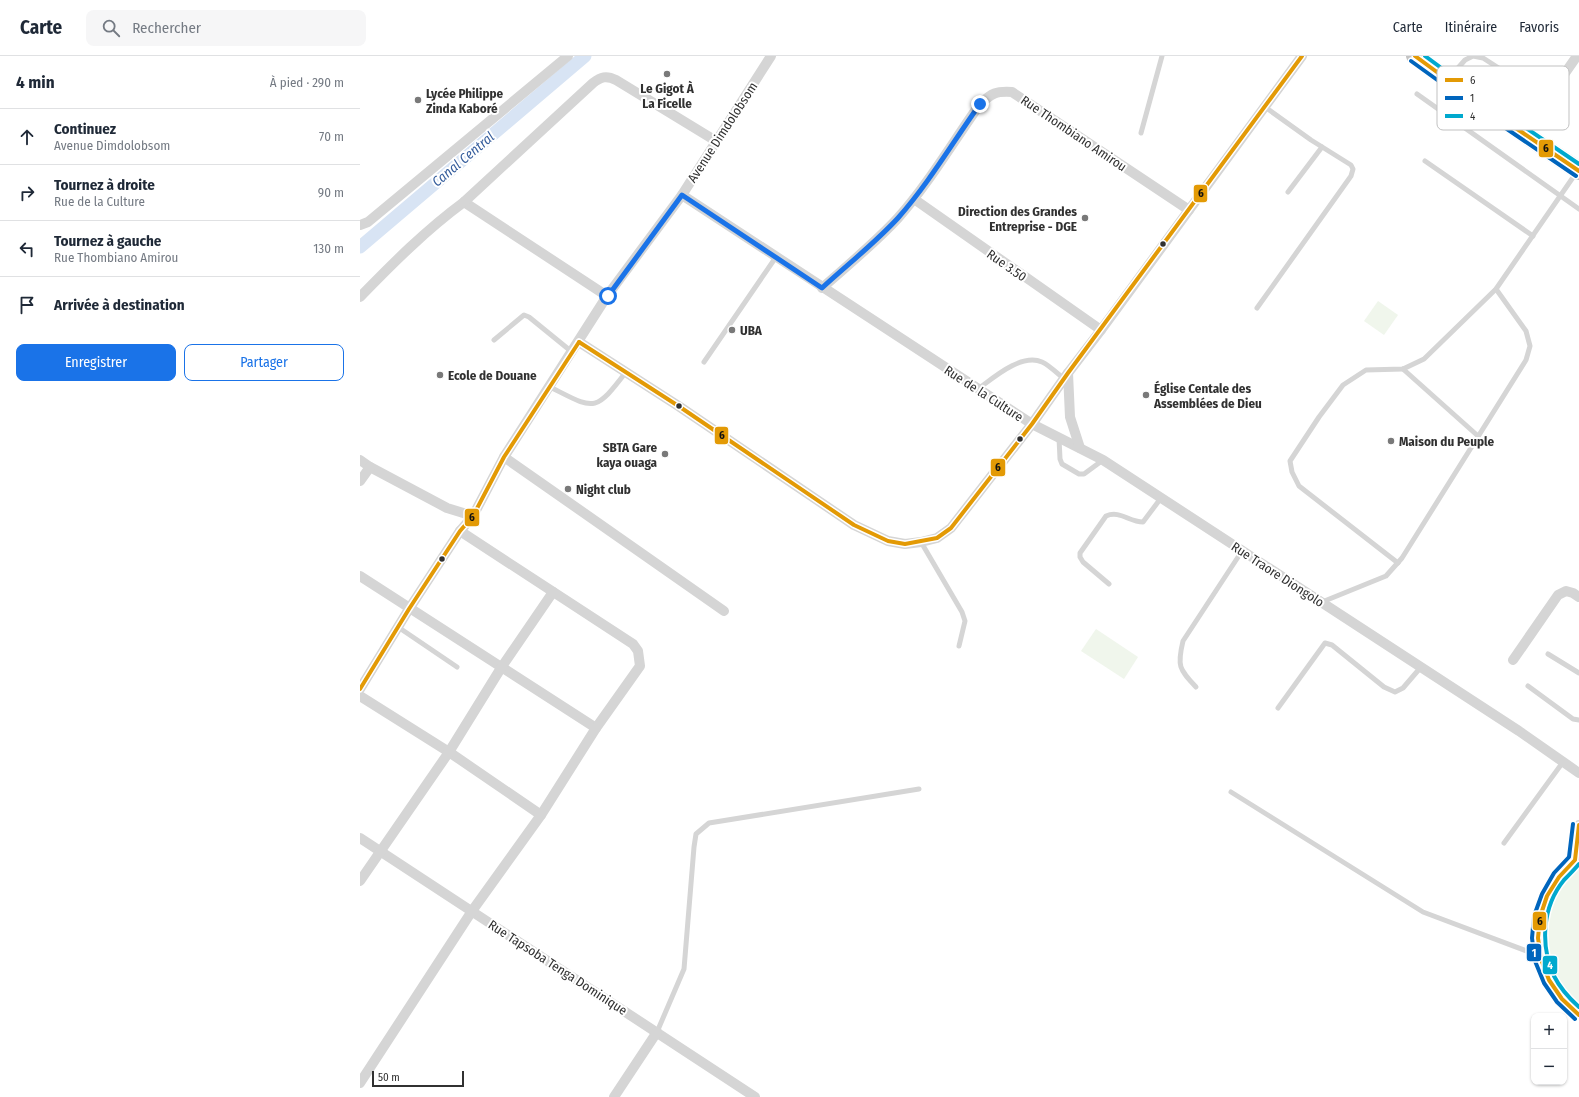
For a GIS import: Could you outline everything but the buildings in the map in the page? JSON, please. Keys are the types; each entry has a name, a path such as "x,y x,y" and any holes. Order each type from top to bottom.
{"highway":[{"path":"1415,56 1437,71"},
{"path":"1521,130 1578,171"}],"street":[{"path":"360,225 368,222 568,56"},
{"name":"Avenue Dimdolobsom","path":"360,689 409,609 460,531 473,516 504,458 608,296 682,195 771,56"},
{"path":"1032,424 1302,56"},
{"path":"1569,67 1577,56"},
{"path":"360,297 406,250 446,215 464,202 593,83 604,76 610,76 716,141"},
{"name":"Rue Thombiano Amirou","path":"822,288 884,232 914,199 980,104 991,93 1012,92 1189,210"},
{"name":"Rue de la Culture","path":"579,342 680,407 854,526 888,542 905,544 922,542 937,538 951,528 1032,424 682,195"},
{"name":"Rue 3.50","path":"914,199 1101,330"},
{"path":"464,202 608,296"},
{"path":"1066,376 1070,417 1080,448"},
{"name":"Rue Traore Diongolo","path":"1032,424 1103,460 1519,731 1579,773"},
{"path":"504,458 724,611"},
{"path":"360,460 370,467 447,508 473,516"},
{"path":"360,481 370,467"},
{"path":"360,1083 472,911 541,815 596,728 640,666 638,651 633,644 460,531"},
{"path":"360,576 409,609 596,728"},
{"path":"1513,660 1558,595 1566,591 1579,597"},
{"path":"360,881 449,752 502,668 553,592"},
{"path":"360,696 449,752 541,815"},
{"path":"1577,858 1579,825"},
{"name":"Rue Tapsoba Tenga Dominique","path":"360,838 755,1097"},
{"path":"614,1097 657,1032"}],"lane":[{"path":"1141,133 1162,56"},
{"path":"1460,66 1465,60 1473,56 1483,58 1495,66"},
{"path":"1417,94 1437,108"},
{"path":"1257,308 1351,176 1353,170 1351,165 1265,107"},
{"path":"1467,130 1579,209"},
{"path":"1288,192 1322,146"},
{"path":"1425,161 1533,236"},
{"path":"1398,562 1299,486 1292,472 1290,461 1319,417 1343,385 1366,370 1403,369 1424,359 1496,289 1578,171"},
{"path":"704,362 776,257"},
{"path":"1321,602 1386,576 1398,562 1526,360 1530,346 1526,331 1496,289"},
{"path":"494,340 524,315 529,317 572,352"},
{"path":"978,389 1011,366 1033,360 1042,362 1066,376"},
{"path":"1403,369 1478,436"},
{"path":"550,387 583,404 593,404 602,400 609,394 626,372"},
{"path":"1060,437 1060,459 1062,464 1079,474 1084,474 1103,460"},
{"path":"1109,584 1083,562 1080,557 1080,553 1106,516 1112,514 1122,516 1135,522 1143,522 1161,498"},
{"path":"922,542 962,612 965,621 959,646"},
{"path":"1196,686 1182,672 1179,658 1183,641 1242,550"},
{"path":"398,627 457,667"},
{"path":"1278,708 1325,644 1332,645 1384,687 1395,692 1403,688 1421,667"},
{"path":"1548,654 1579,673"},
{"path":"1528,686 1572,719 1579,720"},
{"path":"1504,843 1563,762"},
{"path":"657,1032 684,969 696,834 709,823 919,789"},
{"path":"1231,792 1423,912 1540,956"}],"shaded area":[{"path":"1378,301 1398,315 1384,335 1364,321"},
{"path":"1096,629 1138,657 1124,679 1081,651"},
{"path":"1579,865 1579,1005 1564,990 1554,973 1548,954 1546,935 1548,916 1555,898 1565,880"}],"waterway":[{"name":"Canal Central","path":"360,247 585,56"}],"tunnel":[{"path":"1575,860 1559,877 1547,896 1540,917 1538,938 1541,959 1549,980 1562,999 1579,1015"}],"transit line":[{"name":"6","path":"579,342 680,407 854,525 888,541 905,544 937,538 951,528 1032,424 1302,56"},
{"name":"6","path":"1415,56 1437,72"},
{"name":"4","path":"1425,56 1439,66"},
{"name":"1","path":"1411,61 1437,80"},
{"name":"1","path":"1508,130 1576,176"},
{"name":"6","path":"1519,130 1579,171"},
{"name":"4","path":"1529,130 1579,164"},
{"name":"6","path":"360,689 409,609 460,531 473,516 504,457 579,342"},
{"name":"1","path":"1573,824 1569,857 1554,873 1542,894 1534,916 1532,938 1535,961 1544,983 1557,1002 1575,1019"},
{"name":"6","path":"1579,825 1575,860 1559,877 1547,896 1540,917 1538,938 1541,959 1549,980 1562,999 1579,1015"},
{"name":"4","path":"1579,864 1564,880 1551,902 1547,914 1545,939 1554,976 1565,993 1579,1007"}],"place":[{"name":"Le Gigot À La Ficelle","path":"667,74"},
{"name":"Lycée Philippe Zinda Kaboré","path":"418,100"},
{"name":"Direction des Grandes Entreprise - DGE","path":"1085,218"},
{"name":"UBA","path":"732,330"},
{"name":"Ecole de Douane","path":"440,375"},
{"name":"Église Centale des Assemblées de Dieu","path":"1146,395"},
{"name":"Maison du Peuple","path":"1391,441"},
{"name":"SBTA Gare kaya ouaga","path":"665,454"},
{"name":"Night club","path":"568,489"}],"route":[{"path":"608,296 682,195 822,288 884,232 914,199 980,104"}]}
